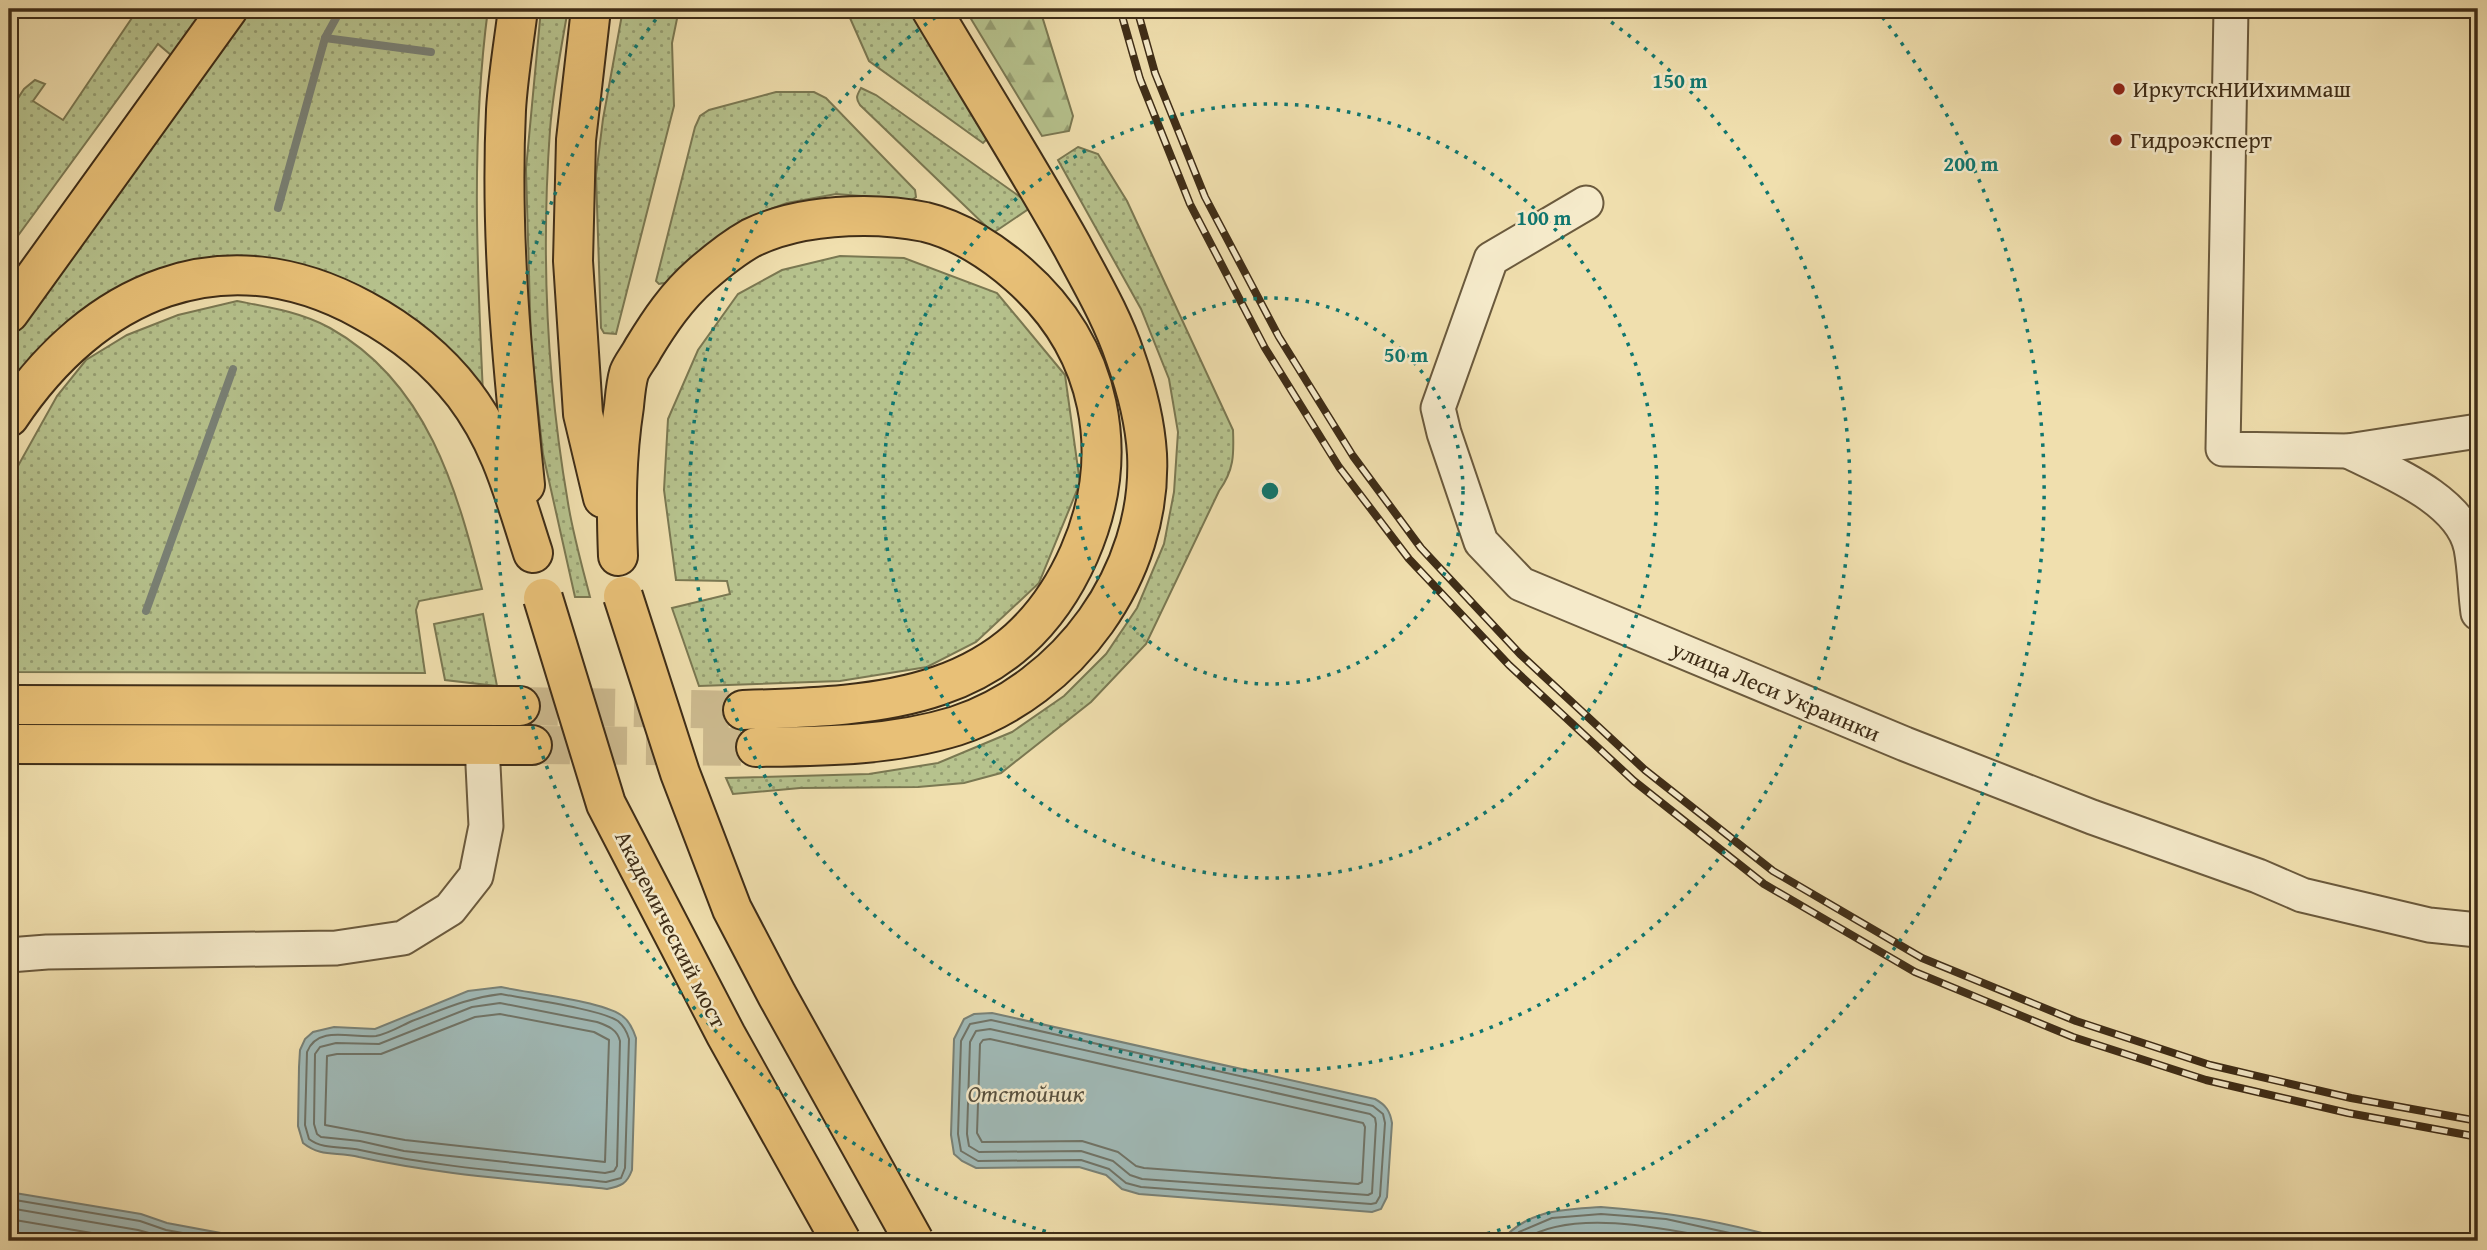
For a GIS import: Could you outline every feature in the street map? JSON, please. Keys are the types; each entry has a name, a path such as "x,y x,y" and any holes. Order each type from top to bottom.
{"main road":[{"path":"9,313 228,9"},
{"path":"518,9 506,108 505,233 510,342 533,554"},
{"path":"592,9 576,140 574,274 583,414 618,556"},
{"path":"756,747 853,744 904,739 959,725 1010,702 1050,674 1089,631 1124,572 1138,531 1146,481 1144,429 1140,404 1117,333 1053,213 930,9"},
{"path":"743,710 850,705 910,696 937,688 973,672 1009,648 1050,604 1073,567 1087,535 1098,498 1102,445 1097,402 1087,370 1080,352 1056,314 1026,281 996,256 968,239 928,223 878,216 813,218 751,238 725,255 682,291 629,372 615,480 618,556 623,596 680,773 732,909 914,1241"},
{"path":"9,417 53,359 88,328 135,300 180,282 218,276 260,275 297,282 346,301 374,316 421,350 450,378 481,420 505,465 533,554"},
{"name":"Академический мост","path":"533,554 543,598 606,804 726,1035 841,1241"},
{"path":"9,705 520,706"},
{"path":"9,744 533,746"}],"street":[{"path":"2231,9 2223,449 2348,451 2478,431"},
{"name":"улица Леси Украинки","path":"1586,203 1491,259 1438,408 1481,542 1521,584 1905,744 2092,817 2259,876 2302,895 2428,925 2478,930"},
{"path":"2348,451 2411,482 2450,511 2471,546 2478,612"},
{"path":"9,954 47,951 336,948 403,938 450,909 476,876 485,826 482,745"}],"green space":[{"path":"138,9 204,9 171,55 158,44 9,248 9,112 24,89 35,80 45,84 33,101 63,120"},
{"path":"244,9 488,9 477,153 477,249 483,394 461,377 223,265 9,392 9,333"},
{"path":"541,9 568,9 550,130 546,270 551,364 561,457 572,526 590,597 575,597 543,454 531,345 526,169"},
{"path":"623,9 679,9 672,43 674,106 616,334 604,333 601,328 596,175"},
{"path":"846,9 913,9 989,137 983,143 869,61"},
{"path":"965,9 1046,9 1042,16 1073,116 1069,131 1042,136"},
{"path":"861,88 876,95 1033,206 993,233 860,105 857,96"},
{"path":"776,92 814,92 826,98 915,190 916,197 912,200 836,194 787,203 763,212 670,282 659,284 656,281 700,116 709,110"},
{"path":"1078,147 1098,154 1127,201 1233,430 1233,455 1228,476 1146,644 1091,702 1001,773 964,783 918,787 800,788 733,794 726,778 869,774 938,763 1012,732 1064,696 1106,654 1137,608 1164,544 1174,492 1178,432 1169,379 1141,309 1058,160"},
{"path":"840,256 904,258 997,293 1065,375 1080,483 1039,583 976,642 927,667 840,681 699,686 672,608 730,594 727,581 676,580 664,490 668,419 698,350 738,294 782,270"},
{"path":"237,301 319,322 363,351 391,378 414,408 433,441 461,514 482,589 419,601 416,610 425,673 9,672 9,482 57,396 86,360 127,335 178,315"},
{"path":"483,614 497,686 445,680 434,624"}],"water":[{"path":"501,987 598,1006 621,1015 630,1025 636,1038 632,1170 623,1184 607,1189 451,1173 317,1151 303,1143 298,1126 300,1050 305,1039 313,1032 334,1027 375,1029 468,991"},
{"name":"Отстойник","path":"992,1013 1375,1099 1387,1109 1392,1123 1387,1197 1381,1209 1372,1212 1139,1194 1122,1189 1106,1175 1079,1167 976,1168 954,1154 951,1135 954,1039 964,1019 974,1014"},
{"path":"9,1192 141,1214 167,1223 258,1240 294,1241 9,1241"},
{"path":"1601,1207 1696,1218 1789,1241 1501,1241 1512,1230 1535,1217 1560,1211"}],"waterway":[{"path":"278,208 325,38 341,9"},
{"path":"325,38 431,52"},
{"path":"146,611 233,369"}],"tunnel":[{"path":"520,706 743,710"},
{"path":"532,745 756,747"}],"railway":[{"path":"1120,9 1140,79 1190,204 1265,348 1339,467 1409,559 1509,665 1634,781 1764,884 1915,972 2073,1037 2206,1080 2348,1113 2478,1137"},
{"path":"1137,9 1155,73 1205,197 1279,337 1353,456 1421,548 1520,654 1645,770 1773,871 1922,958 2076,1021 2210,1065 2351,1098 2478,1121"}],"place":[{"name":"ИркутскНИИхиммаш","path":"2119,89"},
{"name":"Гидроэксперт","path":"2116,140"}]}
